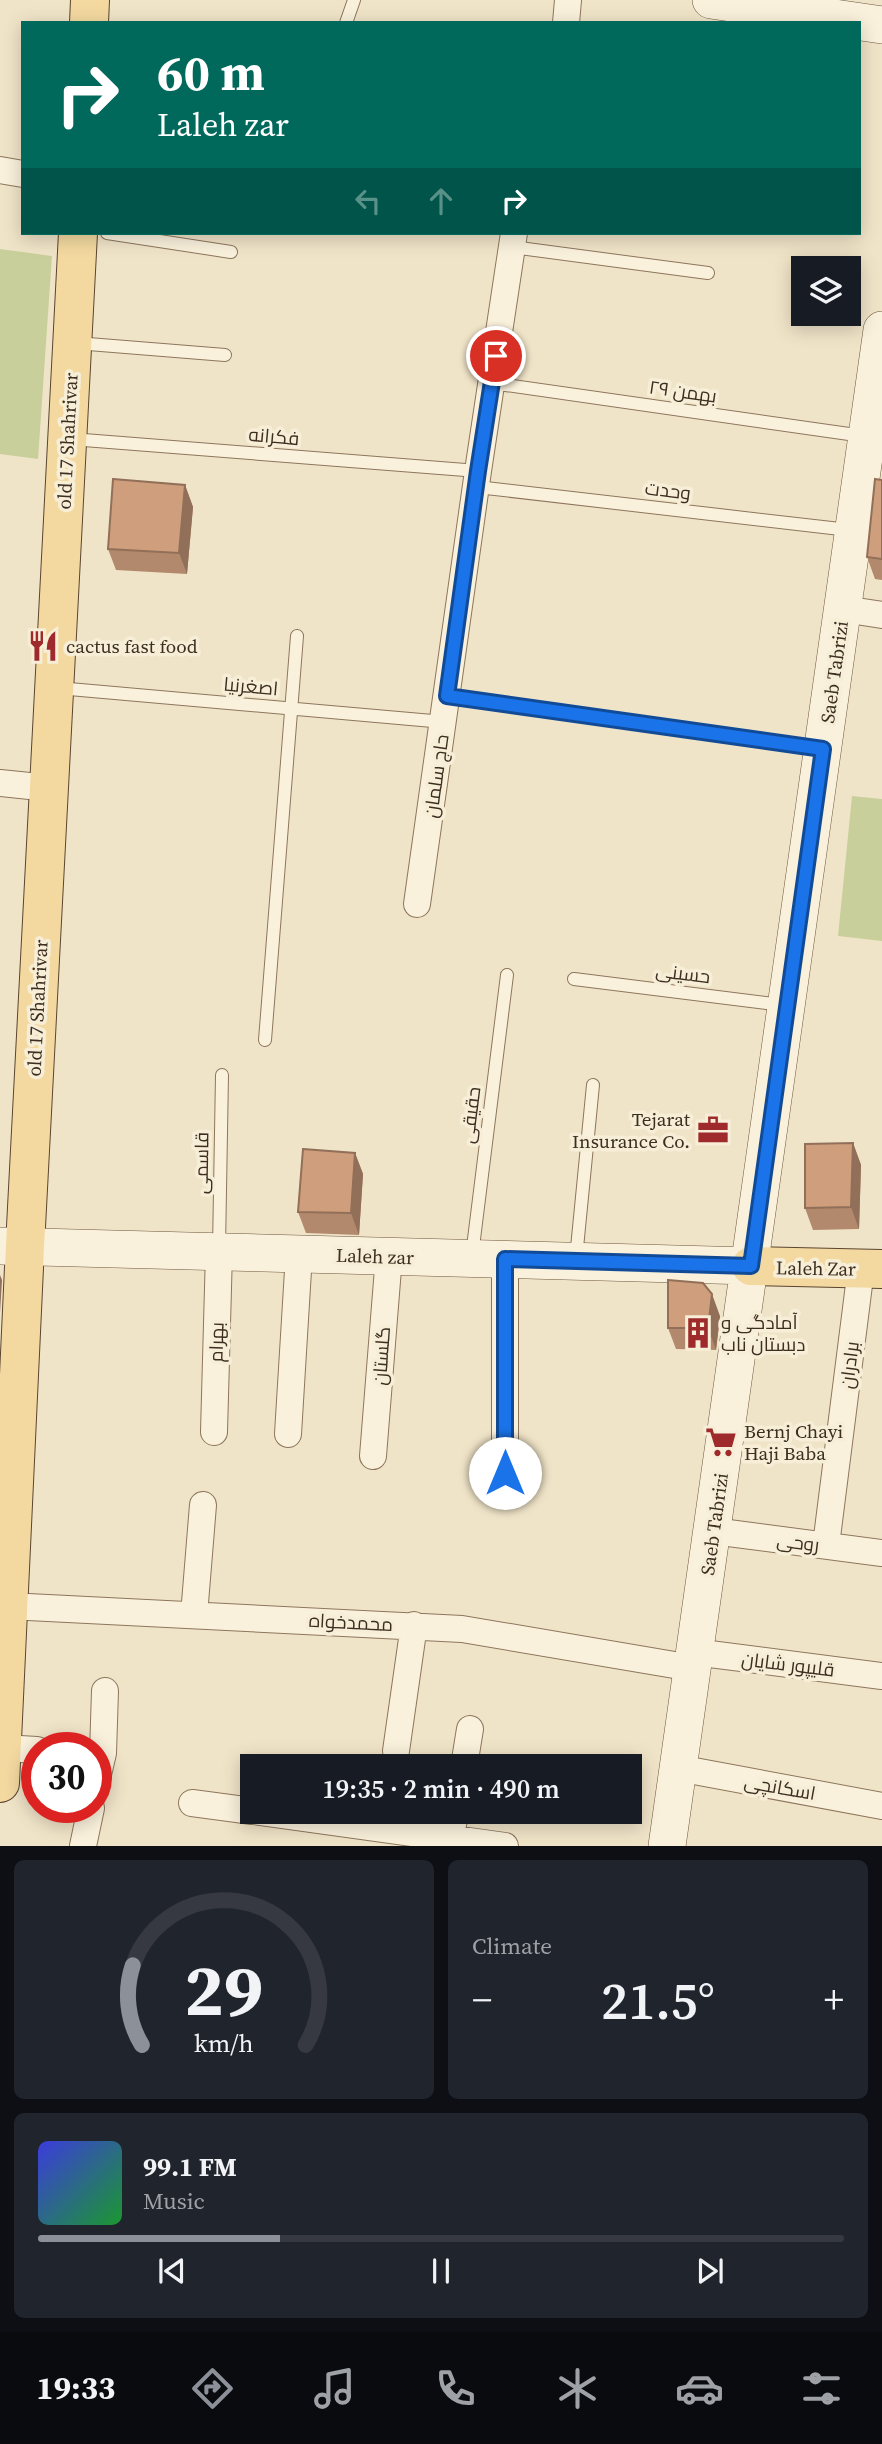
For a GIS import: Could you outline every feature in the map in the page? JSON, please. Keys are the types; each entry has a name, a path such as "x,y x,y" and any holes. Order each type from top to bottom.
{"main road":[{"path":"89,21 90,0"},
{"path":"711,0 855,21"},
{"path":"861,22 882,25"},
{"name":"old 17 Shahrivar","path":"13,1760 3,1651 8,1606 5,1551 12,1246 49,788 78,235"},
{"name":"Saeb Tabrizi","path":"667,1846 882,330"},
{"name":"Laleh zar","path":"12,1246 751,1266"},
{"name":"Laleh Zar","path":"751,1266 872,1269"}],"street":[{"path":"566,21 568,0"},
{"path":"0,170 21,174"},
{"name":"حاج سلمان","path":"417,904 513,240"},
{"path":"842,609 882,615"},
{"path":"0,783 49,788"},
{"name":"بهرام","path":"214,1432 219,1252"},
{"path":"288,1434 299,1254"},
{"name":"گلستان","path":"373,1456 389,1256"},
{"path":"488,1259 505,1473"},
{"name":"برادران","path":"826,1545 872,1269"},
{"path":"194,1615 203,1505"},
{"name":"روحی","path":"713,1531 882,1553"},
{"name":"محمدخواه","path":"8,1606 414,1625 693,1660"},
{"path":"396,1751 414,1625"},
{"name":"قلیپور شایان","path":"693,1660 882,1676"},
{"path":"101,1732 105,1691"},
{"path":"466,1754 470,1729"},
{"name":"اسکانچی","path":"678,1768 882,1806"},
{"path":"192,1803 240,1809"},
{"path":"83,1846 88,1823"},
{"path":"348,1824 505,1846"},
{"path":"450,1838 453,1824"}],"lane":[{"path":"347,21 354,0"},
{"path":"120,235 231,252"},
{"path":"513,240 708,273"},
{"path":"72,342 225,355"},
{"name":"۲۹ بهمن","path":"492,383 867,436"},
{"name":"فکرانه","path":"67,438 478,479"},
{"name":"وحدت","path":"478,479 854,531"},
{"path":"265,1040 298,636"},
{"name":"اصغرنیا","path":"54,688 444,722"},
{"path":"447,696 823,749"},
{"name":"حقیقی","path":"488,1259 507,975"},
{"name":"حسینی","path":"574,979 787,1006"},
{"name":"قاسمی","path":"219,1252 222,1075"},
{"path":"575,1262 593,1085"}],"green space":[{"path":"0,249 52,256 38,459 0,454"},
{"path":"852,796 882,799 882,941 838,936"}],"building":[{"path":"113,479 185,485 179,553 108,549"},
{"path":"875,479 882,480 882,559 867,557"},
{"path":"853,1143 851,1207 805,1208 805,1144"},
{"path":"303,1149 355,1153 351,1213 298,1212"},
{"path":"668,1280 703,1283 712,1294 708,1328 668,1328"}],"place":[{"name":"cactus fast food","path":"43,646"},
{"name":"Tejarat Insurance Co.","path":"713,1130"},
{"name":"آمادگی و دبستان ناب","path":"698,1333"},
{"name":"Bernj Chayi Haji Baba","path":"721,1442"}],"route":[{"path":"496,356 447,696 823,749 751,1266 505,1259 505,1473"}]}
